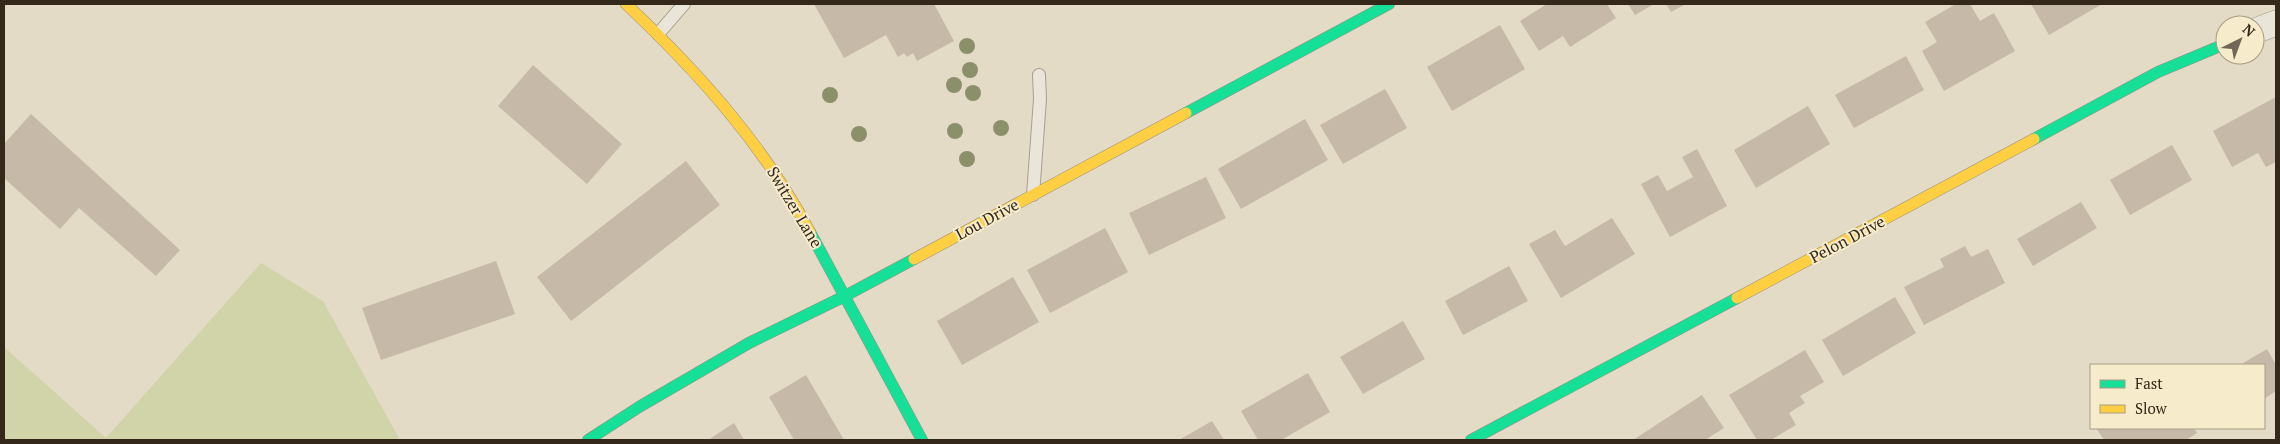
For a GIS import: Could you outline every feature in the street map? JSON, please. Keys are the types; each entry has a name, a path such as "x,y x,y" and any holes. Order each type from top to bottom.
{"street":[{"name":"Switzer Lane","path":"626,4 710,88 742,126 776,174 845,296 922,440"},
{"name":"Lou Drive","path":"588,440 639,407 749,343 845,296 1389,4"},
{"name":"Pelon Drive","path":"1471,440 2158,72 2215,48"}],"lane":[{"path":"658,34 684,4"},
{"path":"1033,195 1040,99 1039,75"}],"green space":[{"path":"261,263 323,301 400,440 4,440 4,347 106,438"}],"building":[{"path":"814,4 934,4 954,41 917,61 913,53 907,57 904,53 898,57 886,35 844,58"},
{"path":"1547,4 1607,4 1616,18 1570,47 1563,36 1539,51 1520,21"},
{"path":"1628,4 1654,4 1635,15"},
{"path":"1666,4 1686,4 1671,12"},
{"path":"1956,4 1970,4 1980,21 1994,13 2015,51 1944,91 1922,51 1937,42 1925,22"},
{"path":"2031,4 2102,4 2049,35"},
{"path":"1500,25 1525,69 1452,111 1427,67"},
{"path":"1906,56 1924,90 1854,128 1835,95"},
{"path":"533,65 622,144 587,184 498,106"},
{"path":"1385,89 1407,128 1343,164 1320,125"},
{"path":"2276,97 2276,162 2266,167 2258,153 2232,167 2213,131"},
{"path":"1808,106 1830,144 1756,188 1734,150"},
{"path":"31,114 180,250 156,276 79,208 60,229 4,178 4,144"},
{"path":"1305,119 1328,160 1241,209 1218,169"},
{"path":"2172,145 2192,180 2130,215 2110,180"},
{"path":"1697,149 1727,206 1670,237 1641,184 1658,175 1667,191 1693,177 1682,157"},
{"path":"686,161 720,205 571,321 537,277"},
{"path":"1206,177 1226,218 1149,255 1129,213"},
{"path":"2081,202 2097,228 2033,266 2017,239"},
{"path":"1612,218 1635,254 1561,298 1529,244 1555,230 1565,246"},
{"path":"1105,228 1128,272 1050,313 1027,270"},
{"path":"1965,246 1971,257 1988,249 2005,283 1924,325 1904,287 1944,267 1940,259"},
{"path":"496,261 515,314 381,360 362,308"},
{"path":"1509,266 1528,301 1463,335 1445,301"},
{"path":"1013,277 1039,322 962,365 937,321"},
{"path":"1895,297 1916,333 1843,376 1822,340"},
{"path":"1403,321 1425,359 1363,394 1340,357"},
{"path":"2267,349 2276,365 2276,391 2265,398 2265,364 2242,364"},
{"path":"1805,350 1824,382 1800,396 1805,403 1789,413 1796,425 1771,440 1757,440 1729,395"},
{"path":"1308,373 1330,412 1281,440 1258,440 1241,411"},
{"path":"806,375 844,440 794,440 769,397"},
{"path":"1702,395 1724,428 1705,440 1633,440"},
{"path":"1212,421 1224,440 1179,440"},
{"path":"734,423 744,440 708,440"},
{"path":"2097,429 2195,429 2197,433 2186,440 2104,440"}],"traffic: fast":[{"path":"1186,113 1389,4"},
{"path":"2034,139 2158,72 2215,48"},
{"path":"810,232 922,440"},
{"path":"588,440 639,407 749,343 845,296 914,259"},
{"path":"1471,440 1737,298"}],"traffic: slow":[{"path":"626,4 679,56 727,110 772,169 810,232"},
{"path":"914,259 1186,113"},
{"path":"1737,298 2034,139"}]}
